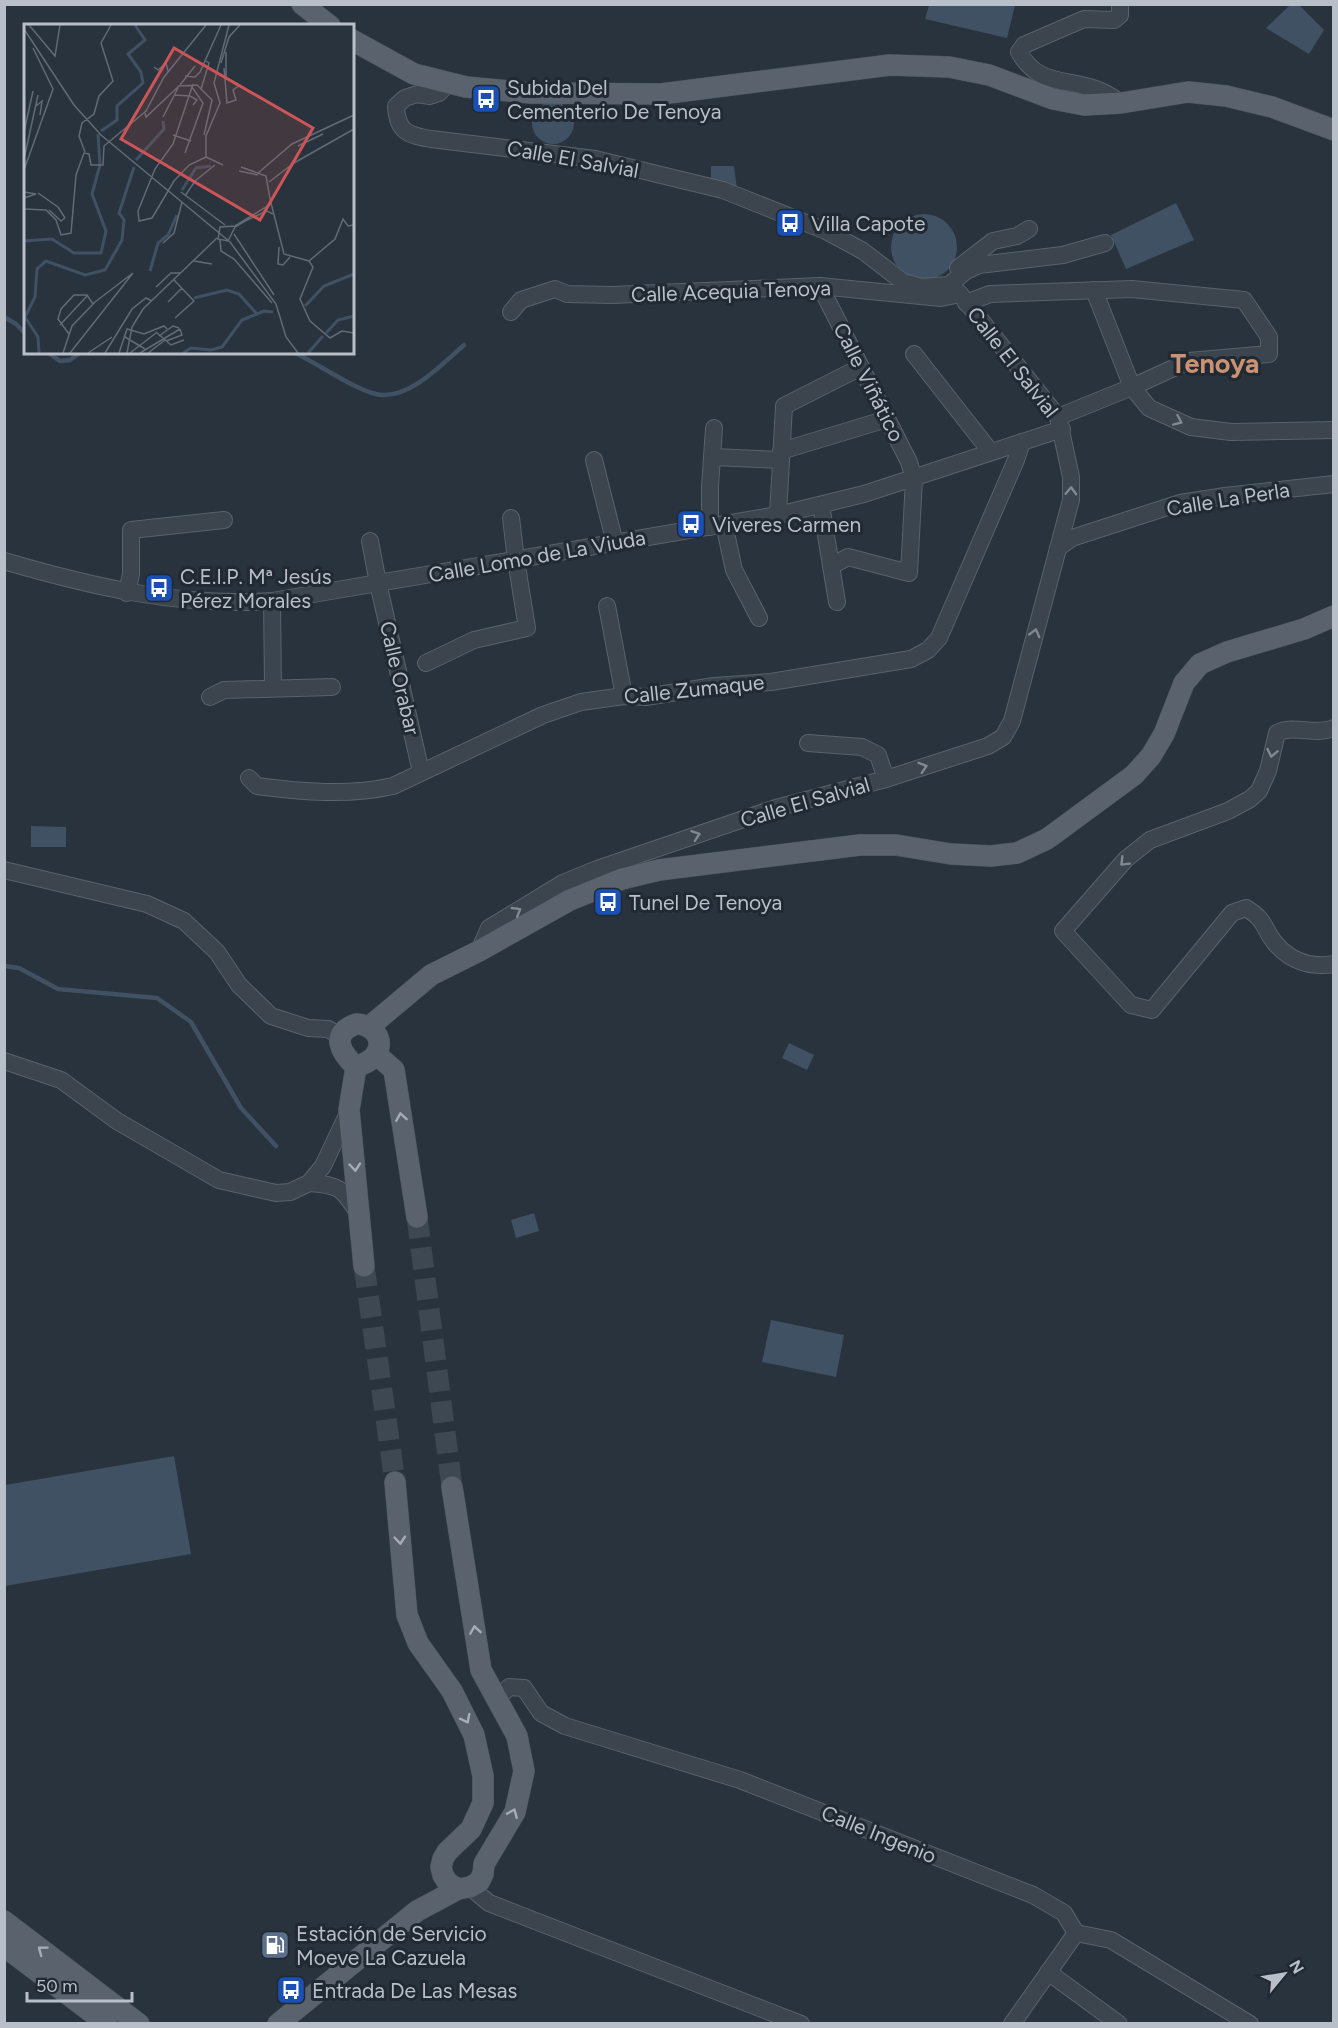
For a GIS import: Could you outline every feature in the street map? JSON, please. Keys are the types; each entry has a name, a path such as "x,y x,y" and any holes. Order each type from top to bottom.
{"main road":[{"path":"303,4 328,24"},
{"path":"354,41 414,74 466,87 531,93 661,94 890,65 949,67 989,75 1053,99 1084,105 1121,103 1188,92 1226,96 1272,107 1334,130"},
{"path":"369,1026 431,975 570,900 622,879 659,870 860,845 896,845 951,854 991,856 1017,853 1047,839 1134,775 1156,749 1184,683 1200,664 1227,652 1304,629 1334,616"},
{"path":"356,1024 369,1026 374,1030 379,1042 376,1054 372,1059 356,1067 343,1055 341,1036 345,1030 356,1024"},
{"path":"376,1054 394,1070 417,1217"},
{"path":"356,1067 349,1110 364,1266"},
{"path":"394,1482 407,1615 418,1643 452,1691 474,1734 483,1776 483,1803 471,1828 447,1852 441,1867 457,1884"},
{"path":"452,1487 481,1670 517,1736 524,1771 515,1812 484,1864"},
{"path":"278,2024 417,1911 457,1884 478,1882 483,1874 482,1856 469,1846 453,1847"},
{"path":"4,1921 139,2024"},
{"path":"4,1946 107,2024"}],"street":[{"path":"1120,4 1120,15 1114,20 1084,19 1024,45 1019,52 1026,65 1042,76 1100,91 1121,103"},
{"name":"Calle El Salvial","path":"449,83 439,93 430,96 417,94 405,98 396,106 397,118 403,129 412,136 431,139 595,159 723,190 826,231 863,251 903,282 953,292 1060,423 1071,477 1071,500 1012,721 1003,737 988,746 886,779 776,808 597,869 563,883 489,928 479,951"},
{"path":"953,292 993,241 1017,236 1029,229"},
{"path":"953,292 966,271 979,265 1064,255 1105,243"},
{"name":"Calle Acequia Tenoya","path":"511,312 521,300 555,289 567,294 612,295 820,286 940,297 953,292 990,294 1132,289 1244,300 1269,337"},
{"name":"Calle Viñático","path":"820,286 909,462 914,479"},
{"path":"1094,290 1132,387 1149,408 1191,427 1231,432 1334,430"},
{"name":"Calle Lomo de La Viuda","path":"4,561 127,593 243,603 272,601 778,515 914,479 990,451 1022,442 1189,361 1269,354 1269,337"},
{"path":"914,354 990,451"},
{"path":"778,515 784,406 861,367"},
{"path":"712,457 781,456 887,419"},
{"path":"714,428 712,457 717,525 734,570 759,618"},
{"name":"Calle Zumaque","path":"249,778 257,786 322,793 378,789 393,786 543,715 581,702 624,696 646,697 714,686 771,682 911,659 928,650 939,638 1022,442"},
{"path":"594,460 615,543"},
{"path":"831,566 848,557 909,573 914,479"},
{"name":"Calle La Perla","path":"1058,548 1072,538 1180,503 1334,484"},
{"path":"821,505 837,602"},
{"path":"426,663 474,640 527,628 512,518"},
{"path":"127,593 131,574 131,530 224,520"},
{"name":"Calle Orabar","path":"370,541 421,772"},
{"path":"272,601 273,687"},
{"path":"607,606 624,696"},
{"path":"210,697 224,690 332,687"},
{"path":"1334,728 1317,732 1286,728 1277,733 1268,771 1259,791 1250,800 1228,811 1150,840 1126,859 1063,931 1131,1005 1152,1010 1232,913 1246,908 1260,916 1275,943 1295,960 1310,966 1334,964"},
{"path":"807,743 862,747 878,755 886,779"},
{"path":"4,870 147,904 184,921 217,952 239,985 271,1016 308,1028 328,1029 341,1036"},
{"path":"4,1061 61,1080 117,1121 219,1180 276,1193 290,1192 309,1183 323,1166 349,1110"},
{"path":"309,1183 333,1185 347,1196 359,1214"},
{"name":"Calle Ingenio","path":"497,1699 509,1687 524,1688 541,1713 565,1726 740,1780 1033,1895 1064,1913 1076,1933"},
{"path":"457,1884 489,1903 801,2024"},
{"path":"1012,2024 1076,1933 1111,1940 1250,2024"},
{"path":"1048,1972 1119,2024"}],"water":[{"path":"929,4 1015,5 1007,38 925,19"},
{"path":"1298,4 1324,30 1309,54 1266,28 1290,5"},
{"path":"553,102 568,108 574,123 568,138 553,144 538,138 532,123 538,108"},
{"path":"711,166 734,166 737,189 711,181"},
{"path":"1176,203 1194,240 1126,269 1111,235"},
{"path":"924,214 936,217 947,224 954,235 957,247 954,259 947,270 936,277 924,280 912,277 901,270 894,259 891,247 894,235 901,224 912,217"},
{"path":"31,826 66,827 66,847 31,847"},
{"path":"789,1043 814,1055 807,1070 782,1058"},
{"path":"534,1213 539,1231 516,1238 511,1220"},
{"path":"771,1320 844,1335 836,1377 762,1362"},
{"path":"174,1456 191,1554 5,1586 5,1485"}],"waterway":[{"path":"4,317 24,332"},
{"path":"297,354 350,384 382,395 405,391 416,385 464,345"},
{"path":"50,354 60,361 70,360 78,354"},
{"path":"4,966 19,968 58,989 157,998 191,1022 241,1108 276,1146"}],"tunnel":[{"path":"417,1217 452,1487"},
{"path":"364,1266 395,1482"}],"place":[{"name":"Subida Del Cementerio De Tenoya","path":"486,99"},
{"name":"Villa Capote","path":"790,223"},
{"name":"Viveres Carmen","path":"691,524"},
{"name":"C.E.I.P. Mª Jesús Pérez Morales","path":"159,588"},
{"name":"Tunel De Tenoya","path":"608,902"},
{"name":"Estación de Servicio Moeve La Cazuela","path":"275,1945"},
{"name":"Entrada De Las Mesas","path":"291,1990"}],"district":[{"name":"Tenoya","path":"1215,363"}]}
